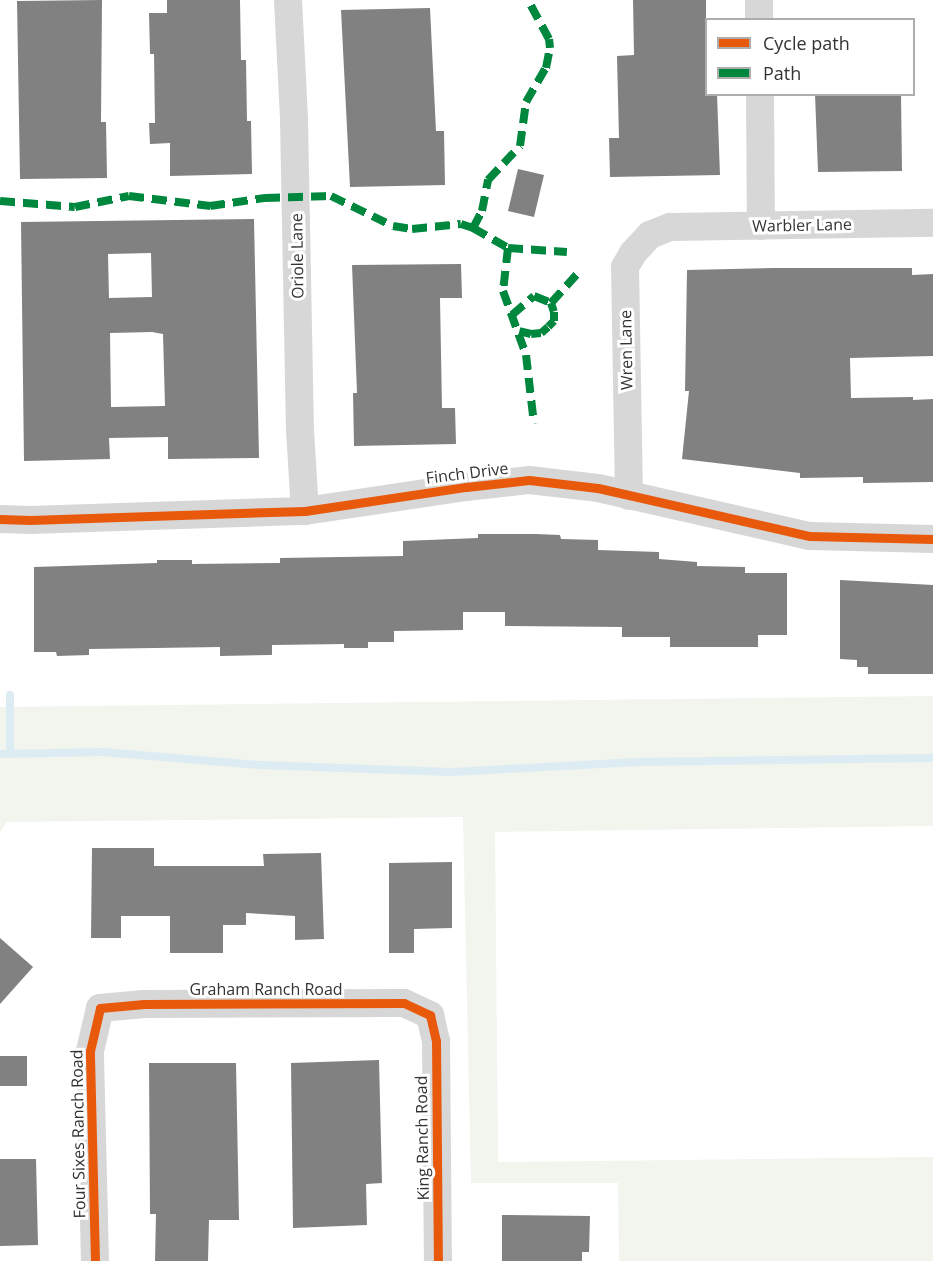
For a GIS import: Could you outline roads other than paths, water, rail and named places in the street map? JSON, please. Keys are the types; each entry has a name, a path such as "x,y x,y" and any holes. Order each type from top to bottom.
{"street":[{"name":"Oriole Lane","path":"288,0 294,120 300,430 304,511"},
{"path":"759,0 759,18"},
{"path":"760,96 761,226"},
{"name":"Warbler Lane","path":"670,227 933,223"},
{"name":"Wren Lane","path":"629,496 625,267 633,253 650,235 670,227"},
{"name":"Finch Drive","path":"0,519 304,511 529,480 597,488 810,536 933,538"},
{"name":"Graham Ranch Road","path":"100,1008 144,1004 404,1004 430,1015"},
{"name":"Four Sixes Ranch Road","path":"95,1261 90,1051 100,1008"},
{"name":"King Ranch Road","path":"430,1015 436,1041 438,1261"}],"waterway":[{"path":"10,695 10,753"},
{"path":"0,754 103,752 259,765 452,772 638,762 933,758"}]}
